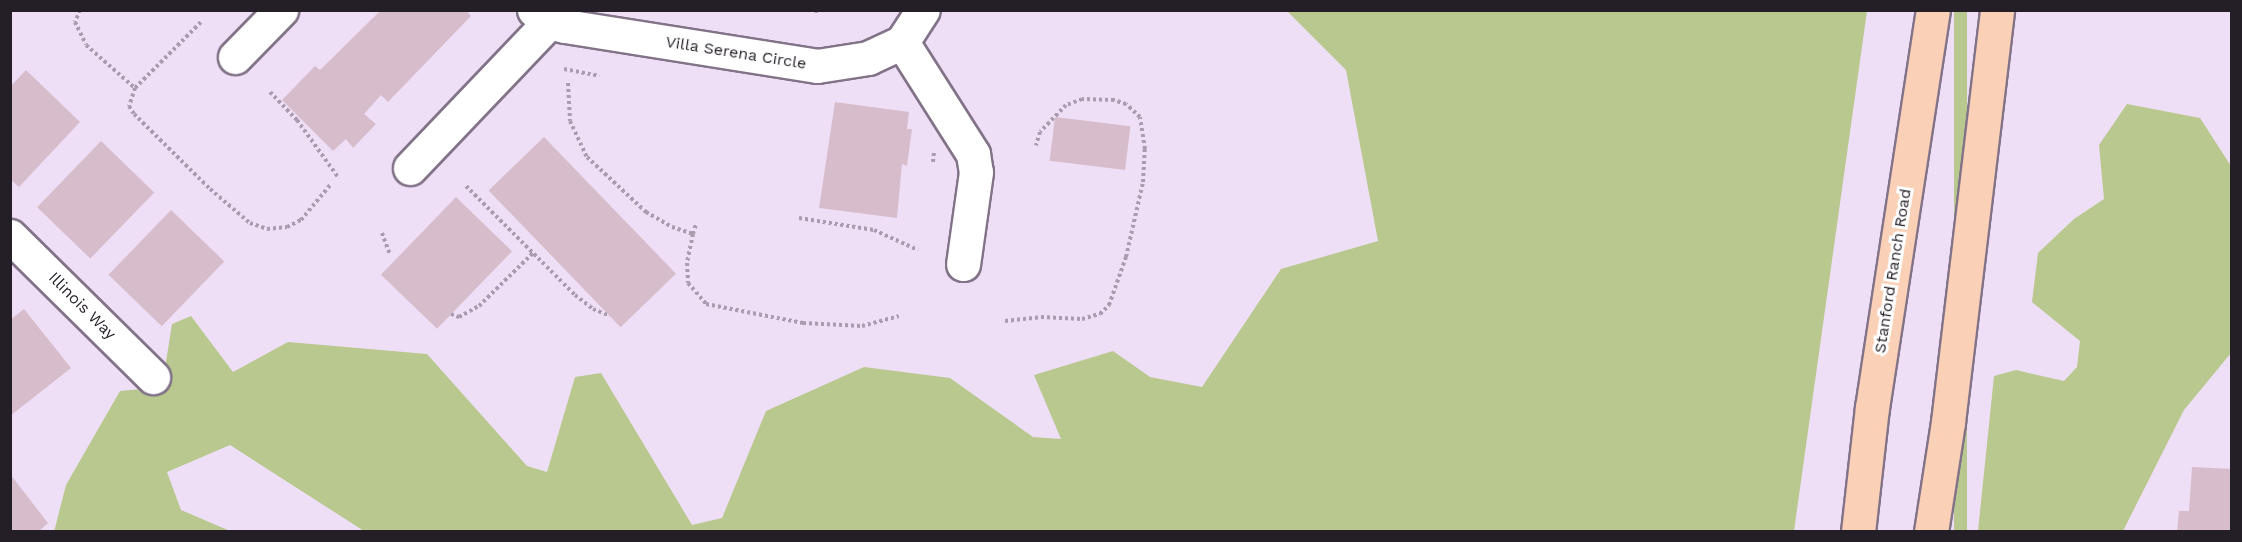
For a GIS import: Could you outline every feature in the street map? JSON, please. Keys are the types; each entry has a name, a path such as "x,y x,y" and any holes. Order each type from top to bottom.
{"main road":[{"name":"Stanford Ranch Road","path":"1858,531 1872,408 1933,10"},
{"path":"1931,531 1997,10"}],"street":[{"path":"235,57 281,10"},
{"path":"923,10 902,42 973,154 976,172 963,264"},
{"path":"410,168 541,16"},
{"name":"Villa Serena Circle","path":"541,16 817,66 868,58 902,42"},
{"name":"Illinois Way","path":"13,243 153,377"}],"path":[{"path":"80,10 75,22 86,45 135,88"},
{"path":"201,22 135,88 129,106 134,114 210,189 250,223 267,229 287,227 301,220 331,184"},
{"path":"564,69 599,76"},
{"path":"568,83 570,121 587,157 646,212 672,227 693,234"},
{"path":"270,92 338,177"},
{"path":"1005,321 1093,317 1109,305 1126,257 1143,182 1145,149 1140,117 1126,104 1114,100 1082,99 1066,105 1052,116 1036,145"},
{"path":"466,186 593,309 610,316"},
{"path":"799,218 874,230 918,250"},
{"path":"696,224 687,263 688,283 706,304 803,323 862,326 899,316"},
{"path":"382,233 390,255"},
{"path":"451,314 459,317 479,306 533,253"}],"green space":[{"path":"1287,11 1867,11 1794,531 364,531 230,445 167,472 181,510 230,531 54,532 66,485 120,391 162,387 172,324 191,316 233,372 288,342 427,354 527,466 547,472 575,377 601,373 692,525 722,518 766,411 864,367 950,378 1033,437 1061,439 1034,375 1113,351 1150,377 1202,387 1281,269 1378,241 1346,70"},
{"path":"1954,11 1967,11 1967,532 1954,532"},
{"path":"2127,104 2200,118 2231,166 2231,353 2184,410 2123,531 1978,531 1994,376 2016,370 2064,381 2077,367 2080,341 2032,302 2038,253 2074,219 2104,199 2099,145"}],"building":[{"path":"381,10 466,10 471,16 388,102 381,95 364,114 376,124 353,148 346,139 333,151 282,100 315,66 320,70"},
{"path":"26,70 80,122 19,187 10,179 10,87"},
{"path":"835,102 909,112 907,129 912,129 907,166 902,164 897,218 819,208"},
{"path":"1055,117 1130,126 1125,170 1050,161"},
{"path":"544,137 676,274 621,327 489,190"},
{"path":"101,141 154,192 90,259 37,207"},
{"path":"456,197 512,251 437,329 381,275"},
{"path":"171,210 224,261 162,326 108,275"},
{"path":"24,309 71,368 10,416 10,320"},
{"path":"2192,467 2232,469 2232,532 2177,532 2179,511 2189,511"},
{"path":"10,474 48,523 38,532 10,532"}]}
